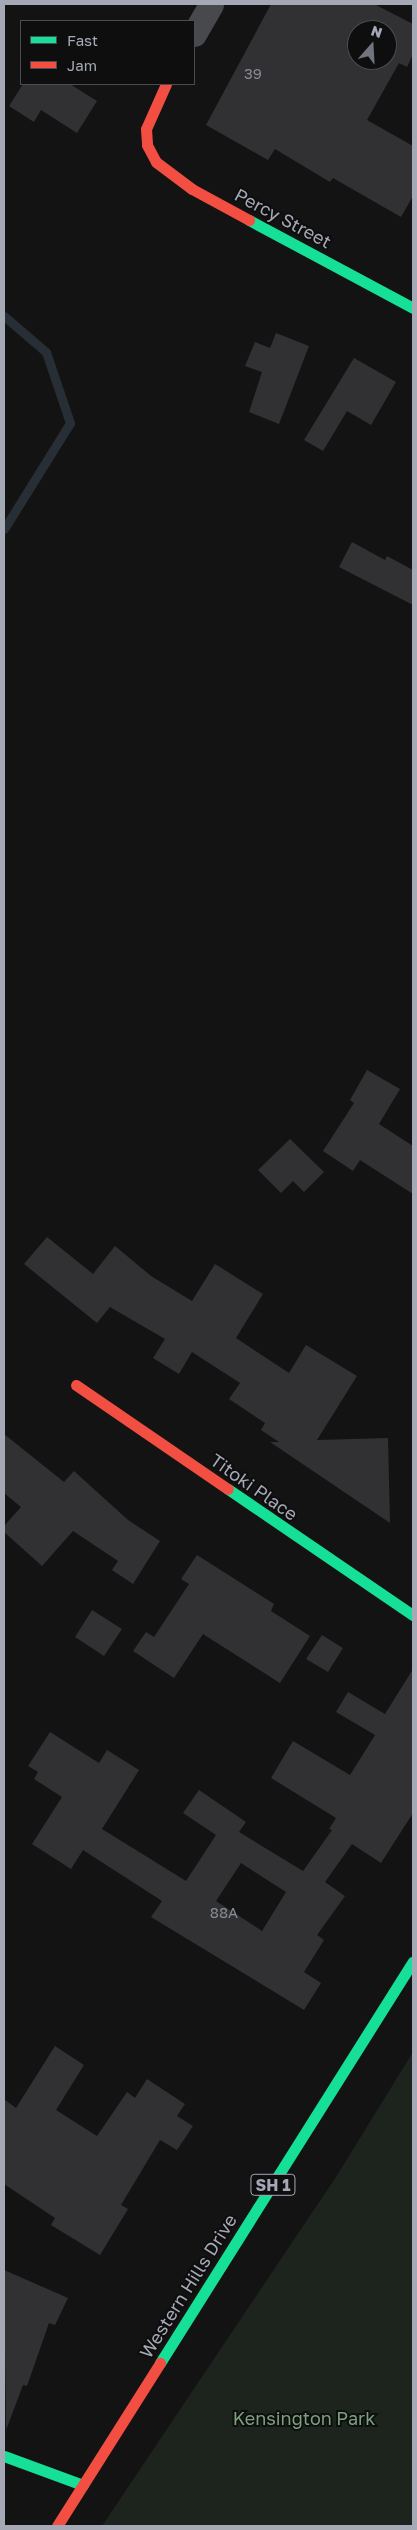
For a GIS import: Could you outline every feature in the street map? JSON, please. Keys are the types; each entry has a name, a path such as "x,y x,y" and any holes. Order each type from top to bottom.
{"main road":[{"name":"Percy Street","path":"166,85 146,129 147,145 156,162 192,188 413,308"},
{"name":"Titoki Place","path":"76,1385 413,1615"},
{"name":"Western Hills Drive","path":"57,2526 413,1962"},
{"path":"4,2456 83,2485"}],"street":[{"path":"195,32 211,4"}],"green space":[{"name":"Kensington Park","path":"413,2052 413,2526 102,2526 336,2177"}],"building":[{"path":"271,4 374,4 413,24 413,54 407,67 399,63 397,67 397,20 347,20 347,70 395,70 367,120 413,146 413,196 401,217 333,178 330,182 275,149 268,160 206,125"},
{"path":"22,85 72,85 97,101 77,133 41,110 34,122 9,106"},
{"path":"276,333 309,346 279,424 249,412 262,372 245,366 255,342 270,348"},
{"path":"354,358 396,382 371,425 347,411 323,451 304,440"},
{"path":"352,542 385,560 387,556 413,570 413,605 339,567"},
{"path":"367,1070 400,1089 379,1124 413,1146 413,1194 360,1160 353,1171 323,1151 354,1103 350,1100"},
{"path":"290,1139 324,1172 304,1192 293,1181 281,1193 258,1170"},
{"path":"47,1237 93,1274 115,1246 151,1276 192,1301 215,1264 263,1294 236,1338 289,1373 306,1345 357,1376 317,1440 388,1438 390,1523 270,1442 279,1442 261,1430 265,1423 229,1399 240,1383 192,1352 179,1374 153,1358 165,1339 110,1307 97,1323 24,1264"},
{"path":"4,1434 64,1482 74,1471 128,1520 160,1541 133,1584 112,1570 118,1561 73,1531 42,1566 4,1532 4,1526 21,1507 4,1493"},
{"path":"197,1555 274,1604 271,1611 310,1636 280,1683 203,1634 174,1678 133,1651 146,1632 154,1637 189,1584 181,1579"},
{"path":"92,1610 122,1629 104,1656 75,1637"},
{"path":"322,1635 343,1648 328,1672 306,1659"},
{"path":"413,1669 413,1813 381,1863 352,1844 325,1882 345,1896 317,1935 324,1940 304,1972 321,1983 304,2010 151,1917 162,1901 83,1850 71,1869 32,1844 62,1797 34,1779 38,1772 28,1766 50,1732 99,1763 107,1750 139,1770 102,1829 186,1881 216,1835 183,1813 199,1790 246,1822 239,1832 303,1871 332,1830 329,1829 336,1818 271,1778 293,1741 350,1775 375,1735 336,1712 348,1692 385,1714","holes":["241,1863 286,1892 262,1931 216,1901"]},
{"path":"55,2046 84,2065 56,2110 97,2136 127,2092 135,2098 147,2079 185,2104 177,2116 193,2126 177,2150 160,2140 121,2205 128,2209 100,2255 51,2225 55,2218 4,2184 4,2099 16,2108"},
{"path":"4,2270 68,2298 55,2325 49,2323 27,2386 23,2385 6,2430"}],"waterway":[{"path":"4,316 46,352 70,423 4,529"}],"traffic: fast":[{"path":"249,220 413,308"},
{"path":"228,1489 413,1615"},
{"path":"160,2363 413,1962"},
{"path":"4,2456 83,2485"}],"traffic: jam":[{"path":"166,85 146,129 147,145 156,162 192,189 249,220"},
{"path":"76,1385 228,1489"},
{"path":"57,2526 160,2363"}]}
